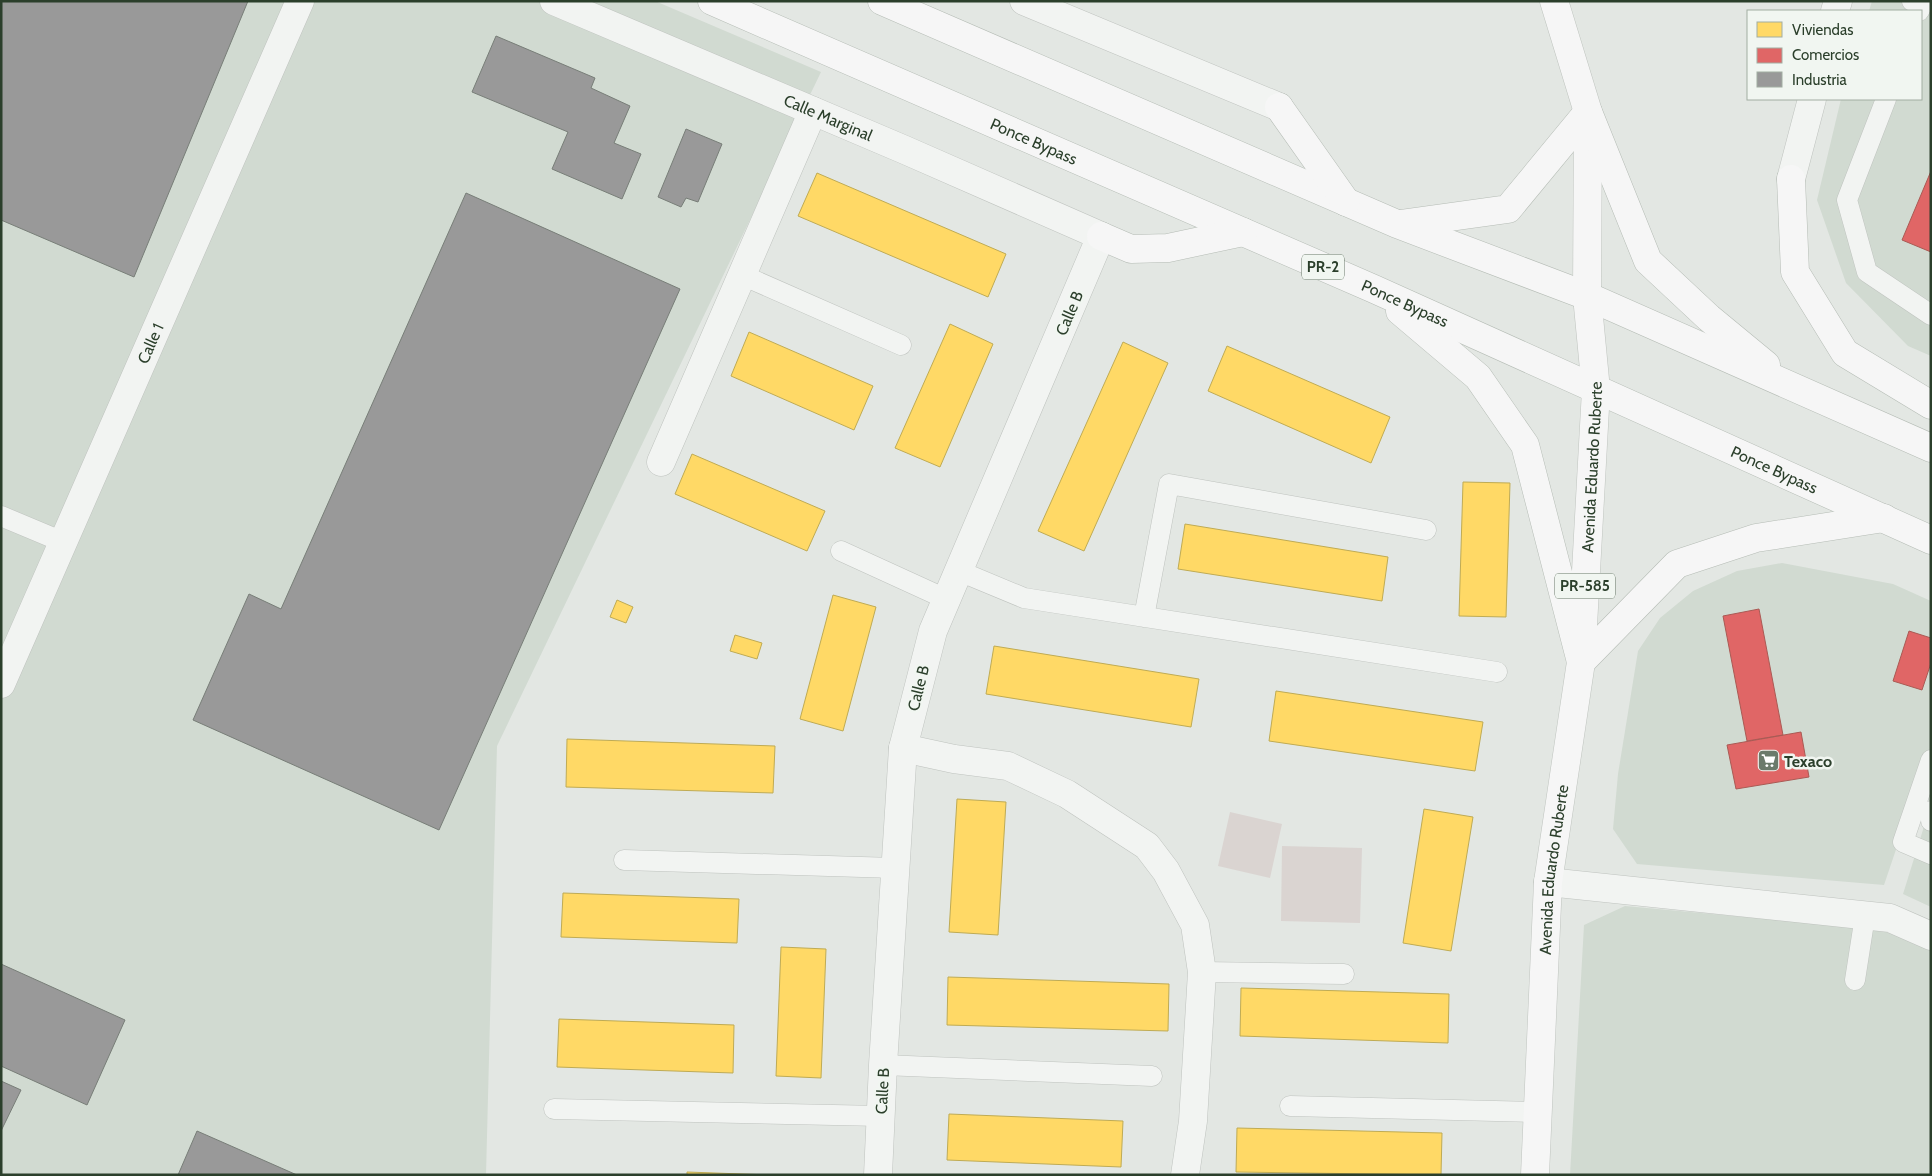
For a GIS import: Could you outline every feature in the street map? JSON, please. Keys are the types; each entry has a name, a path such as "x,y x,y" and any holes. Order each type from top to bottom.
{"main road":[{"name":"Ponce Bypass","path":"712,1 1374,289 1931,540"},
{"path":"882,1 1397,224 1587,296 1931,448"},
{"name":"Avenida Eduardo Ruberte","path":"1535,1175 1548,882 1581,662 1596,390 1587,296 1588,112 1554,1"},
{"path":"1279,108 1346,202"},
{"path":"1397,224 1508,208 1588,112 1648,261 1709,318 1794,388"},
{"path":"1791,179 1795,272 1845,353 1931,405"},
{"path":"1102,236 1131,249 1168,248 1243,232"},
{"path":"1374,289 1478,377 1525,445 1581,662"},
{"path":"1581,662 1677,564 1756,538 1884,518"}],"street":[{"name":"Calle 1","path":"1,684 300,1"},
{"name":"Calle Marginal","path":"554,1 1102,236"},
{"path":"1024,1 1279,108"},
{"path":"1791,179 1812,100"},
{"path":"662,462 813,111"},
{"name":"Calle B","path":"878,1175 903,748 933,631 1102,236"},
{"path":"903,748 954,759 1008,766 1067,794 1147,846 1166,871 1195,925 1202,972 1194,1121 1185,1175"},
{"path":"1548,882 1890,918 1931,936"}],"lane":[{"path":"1912,1 1922,6 1920,10"},
{"path":"1886,100 1848,200 1868,272 1931,315"},
{"path":"742,275 901,345"},
{"path":"1144,618 1169,484 1426,530"},
{"path":"1,516 63,542"},
{"path":"841,551 946,599"},
{"path":"959,571 1024,598 1497,672"},
{"path":"1931,760 1903,842 1931,854"},
{"path":"1931,812 1931,821"},
{"path":"624,860 895,868"},
{"path":"1855,980 1865,916"},
{"path":"1202,972 1344,974"},
{"path":"883,1065 1152,1076"},
{"path":"1290,1106 1538,1112"},
{"path":"554,1108 881,1116"}],"shaded area":[{"path":"1,1 655,1 821,72 497,746 486,1175 1,1175"},
{"path":"1872,1 1931,1 1931,356 1908,346 1846,283 1817,200 1841,100 1922,100 1922,10 1869,10"},
{"path":"1782,563 1893,584 1931,601 1931,746 1884,885 1637,864 1613,829 1618,774 1638,651 1660,618 1693,591 1737,571"},
{"path":"1931,804 1931,907 1903,894"},
{"path":"1230,812 1282,824 1270,878 1218,866"},
{"path":"1282,846 1362,848 1360,923 1281,921"},
{"path":"1625,906 1888,930 1931,949 1931,1175 1570,1175 1584,925"}],"building: Viviendas":[{"path":"817,173 1006,254 988,297 798,216"},
{"path":"950,324 993,344 940,467 895,448"},
{"path":"749,332 873,386 854,430 731,376"},
{"path":"1123,342 1168,363 1084,551 1038,531"},
{"path":"1227,346 1390,417 1371,463 1208,391"},
{"path":"692,454 825,511 807,551 675,494"},
{"path":"1463,482 1510,483 1506,617 1459,616"},
{"path":"1185,524 1388,557 1382,601 1178,569"},
{"path":"833,595 876,607 843,731 800,719"},
{"path":"617,600 633,607 626,623 610,617"},
{"path":"735,635 762,643 757,659 730,651"},
{"path":"994,646 1199,679 1191,727 986,694"},
{"path":"1276,691 1483,722 1475,771 1269,741"},
{"path":"567,739 775,746 773,793 566,787"},
{"path":"957,799 1006,802 998,935 949,932"},
{"path":"1424,809 1473,817 1451,951 1403,943"},
{"path":"563,893 739,899 737,943 561,937"},
{"path":"781,947 826,949 821,1078 776,1076"},
{"path":"948,977 1169,984 1168,1031 947,1025"},
{"path":"1241,988 1449,994 1448,1043 1240,1036"},
{"path":"559,1019 734,1025 733,1073 557,1067"},
{"path":"949,1114 1123,1121 1121,1167 947,1160"},
{"path":"1237,1128 1442,1133 1441,1175 1236,1172"},
{"path":"687,1172 770,1175 687,1175"}],"building: Comercios":[{"path":"1931,171 1931,252 1902,240"},
{"path":"1759,609 1783,735 1747,741 1723,616"},
{"path":"1909,631 1931,638 1931,663 1922,690 1893,681"},
{"name":"Texaco","path":"1801,732 1809,777 1736,789 1727,745"}],"building: Industria":[{"path":"1,1 248,1 134,277 1,220"},
{"path":"496,36 595,78 591,88 630,106 614,143 641,154 622,199 552,169 568,132 472,92"},
{"path":"686,129 722,144 698,202 686,198 681,207 658,197"},
{"path":"466,193 680,289 439,830 193,720 249,594 281,609"},
{"path":"1,964 125,1020 87,1105 1,1066"},
{"path":"1,1081 21,1090 1,1131"},
{"path":"197,1131 297,1175 178,1175"}],"place":[{"name":"Texaco","path":"1768,761"}]}
